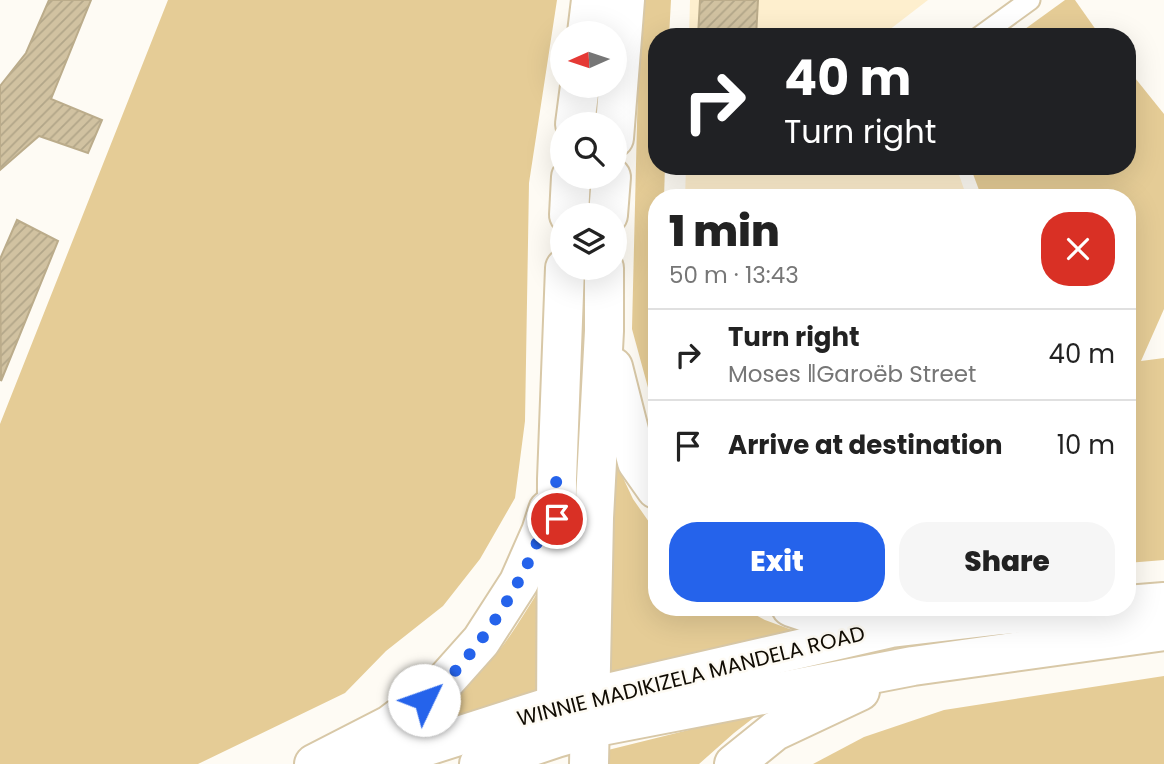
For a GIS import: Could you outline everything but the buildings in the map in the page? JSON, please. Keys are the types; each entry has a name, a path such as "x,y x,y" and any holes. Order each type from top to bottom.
{"main road":[{"path":"588,21 591,0"},
{"path":"616,112 625,0"},
{"path":"565,280 557,479 573,733"},
{"path":"573,733 594,518 604,331 604,280"},
{"path":"604,331 637,462 648,478"},
{"path":"314,764 390,725 440,687 481,641 519,582 541,532 557,479"},
{"path":"1136,604 1164,602"},
{"path":"823,616 891,628"},
{"name":"WINNIE MADIKIZELA MANDELA ROAD","path":"479,764 891,628 993,616"},
{"name":"WINNIE MADIKIZELA MANDELA ROAD","path":"371,764 573,733 913,666 1164,631"},
{"path":"734,764 775,731 913,666"}],"lane":[{"path":"991,28 1030,0"}],"shaded area":[{"path":"168,0 557,0 554,21 550,21 550,46 529,183 525,421 515,498 480,559 443,606 386,651 345,693 198,764 0,764 0,424"},
{"path":"640,0 671,0 669,28 648,28 648,175 665,175 664,189 648,189 648,388 632,329"},
{"path":"690,0 928,0 892,28 689,28"},
{"path":"1065,0 1075,0 1095,28 1026,28"},
{"path":"1136,79 1164,114 1164,309 1141,361 1164,358 1164,560 1136,562 1136,189 979,189 973,175 1136,175"},
{"path":"686,175 959,175 964,189 685,189"},
{"path":"612,462 618,467 633,499 648,521 648,616 758,616 803,634 608,676"},
{"path":"539,590 543,695 413,732 486,666 508,639"},
{"path":"1164,676 1164,764 813,764 864,737 944,710"},
{"path":"761,712 699,764 607,764 608,750"}],"route":[{"path":"424,700 440,687 481,641 519,582 541,532 557,479 557,519"}]}
